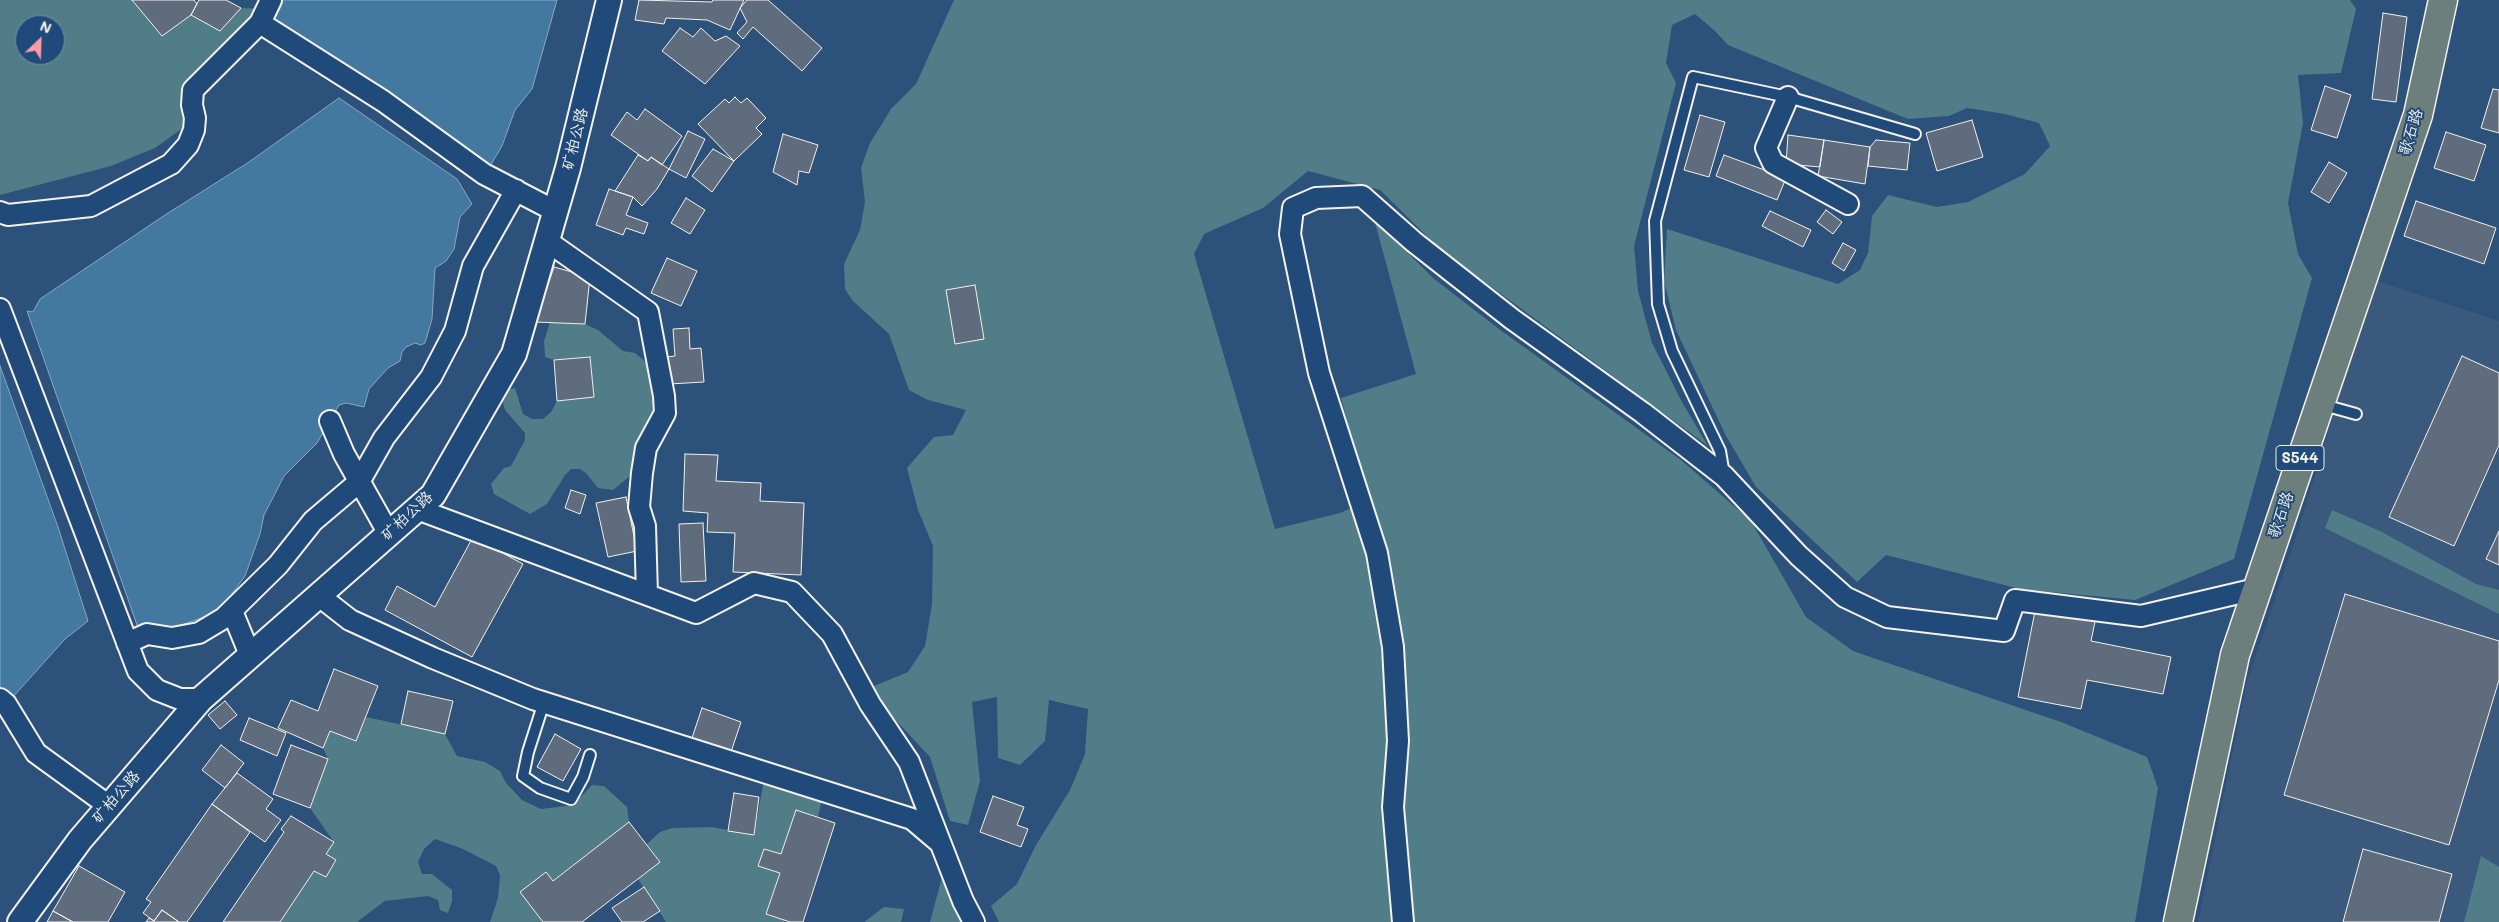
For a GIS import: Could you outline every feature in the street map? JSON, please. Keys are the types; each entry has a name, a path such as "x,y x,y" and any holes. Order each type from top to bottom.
{"main road":[{"name":"歌石路","path":"2178,922 2235,655 2418,114 2443,0"}],"street":[{"path":"0,212 8,214 91,206 171,164 188,145 194,130 193,90 260,23 271,0"},
{"name":"矿柏公路","path":"20,922 80,840 201,698 433,495 514,354 547,241 609,0"},
{"path":"260,23 383,101 484,174 555,211"},
{"path":"1788,97 1766,148 1773,163 1848,204"},
{"path":"127,643 147,634 172,638 198,633 232,611 278,566 313,521 359,482 384,438 431,377 455,331 473,266 516,190"},
{"path":"1403,922 1393,807 1398,741 1393,647 1377,553 1319,373 1290,234 1293,208 1316,198 1362,196 1414,242 1512,319 1643,412 1724,476 1798,556 1845,597 1887,617 2004,631 2015,600 2141,616 2256,589"},
{"path":"547,241 648,312 664,396 665,412 646,448 642,473 639,507 645,526 647,594"},
{"path":"0,310 138,671 157,690 180,699 201,698"},
{"path":"330,421 344,454 389,534"},
{"path":"417,509 696,613 754,583 792,592 832,634 870,704 909,762 963,901 974,922"},
{"path":"318,596 350,620 433,658 544,702 912,819 942,845"},
{"path":"232,611 250,655"},
{"path":"0,699 6,704 36,754 109,806"}],"lane":[{"path":"1724,476 1720,451 1672,351 1658,304 1655,221 1693,77 1788,97 1915,134"},
{"path":"2319,404 2356,414"},
{"path":"544,702 528,752 523,776 540,788 571,799 583,777 590,755"}],"shaded area":[{"path":"271,0 557,0 532,89 515,110 502,146 487,171 265,20"},
{"path":"339,98 457,179 472,204 460,217 454,249 446,261 435,268 432,319 425,343 421,345 415,343 406,347 402,352 400,361 388,368 369,389 364,407 346,403 339,405 317,443 284,476 264,515 260,534 245,576 219,612 158,633 137,625 27,311 33,312 40,299 165,215 249,162"},
{"path":"2374,280 2499,321 2499,922 2198,922 2247,682 2302,518"},
{"path":"0,366 58,527 88,621 65,639 12,698 0,689"}],"green space":[{"path":"0,0 132,0 162,35 191,15 220,30 241,8 266,9 183,88 187,125 155,148 111,166 0,195"},
{"path":"954,0 2350,0 2356,9 2341,73 2298,75 2303,123 2288,203 2298,254 2312,278 2234,559 2135,600 2020,589 1886,555 1857,582 1756,487 1725,434 1676,330 1664,281 1667,229 1838,284 1860,270 1868,253 1872,216 1888,195 1937,207 1968,202 2025,174 2050,146 2039,123 2005,114 1967,108 1949,116 1908,119 1728,45 1695,14 1672,25 1666,63 1676,83 1634,246 1638,291 1652,343 1682,402 1708,446 1440,249 1380,190 1308,171 1263,208 1204,234 1194,254 1275,529 1340,513 1368,501 1341,398 1416,374 1374,219 1433,278 1499,329 1681,460 1751,521 1806,617 1853,651 2061,722 2147,757 2158,788 2135,922 999,922 991,906 1017,884 1036,845 1070,790 1085,754 1088,709 1049,700 1045,741 1020,765 998,758 997,697 972,702 980,781 968,825 950,821 930,757 876,699 874,686 908,672 925,646 932,604 933,546 918,510 907,468 934,437 953,435 966,410 928,400 909,390 889,334 853,301 845,289 844,264 860,230 865,202 861,168 870,143 891,109 916,84"},
{"path":"550,322 585,324 598,330 623,351 635,353 647,363 662,383 642,473 630,476 613,490 598,488 586,473 580,469 571,469 565,475 547,504 530,514 494,494 491,484 504,468 511,466 525,440 525,433 505,410 502,399 506,390 515,388 523,414 532,419 543,419 551,412 557,401 594,397 590,357 554,360 545,357 544,341"},
{"path":"2332,510 2382,532 2476,584 2499,590 2499,614 2325,528"},
{"path":"366,717 445,734 457,756 485,762 500,771 506,783 522,800 541,809 575,803 592,785 604,786 627,807 629,822 553,881 546,872 520,892 543,922 490,922 498,898 500,875 496,866 463,849 435,839 424,849 418,862 422,874 432,874 452,890 452,901 448,913 440,910 438,900 428,896 385,901 357,922 280,922 314,871 326,877 336,861 326,854 334,842 310,808 328,759 323,748 330,731 356,741"},
{"path":"764,780 822,799 818,817 796,810 781,854 758,866 780,873 766,914 785,920 784,922 666,922 638,879 660,862 647,844 660,832 672,828 712,827 754,835"},
{"path":"2481,856 2499,867 2499,922 2464,922"},
{"path":"942,877 952,899 964,922 930,922"},
{"path":"884,907 904,909 901,922 864,922"}],"building":[{"path":"132,0 194,0 197,4 191,15 162,36"},
{"path":"199,0 226,0 241,8 220,31 191,15"},
{"path":"639,0 712,2 713,0 744,0 730,30 707,20 666,18 664,24 635,20"},
{"path":"747,0 768,0 822,48 802,71 753,27 743,39 737,33 747,22 740,8"},
{"path":"2383,13 2407,17 2396,102 2372,99"},
{"path":"680,28 693,37 701,28 715,41 726,36 740,46 705,84 662,51"},
{"path":"2325,86 2351,95 2337,138 2311,130"},
{"path":"2493,89 2499,90 2499,133 2481,128"},
{"path":"735,97 741,103 747,98 766,118 756,128 762,134 734,161 698,124 725,99 729,103"},
{"path":"645,109 682,136 662,165 651,157 648,161 611,135 627,112 637,120"},
{"path":"1700,115 1725,122 1709,177 1684,170"},
{"path":"1972,120 1983,157 1937,171 1926,133"},
{"path":"688,131 705,139 686,178 669,169"},
{"path":"2446,132 2486,145 2474,181 2434,168"},
{"path":"783,134 818,145 809,173 799,171 797,185 773,172"},
{"path":"1788,135 1824,140 1820,167 1786,164"},
{"path":"1824,140 1870,147 1865,184 1818,176"},
{"path":"1876,140 1910,143 1907,170 1868,166 1870,147"},
{"path":"713,149 734,161 712,192 692,176"},
{"path":"638,155 648,161 651,157 669,169 657,189 642,206 633,197 615,191"},
{"path":"1724,155 1786,178 1777,200 1716,176"},
{"path":"2329,162 2347,173 2329,203 2311,192"},
{"path":"609,189 633,197 626,215 648,223 644,234 626,228 623,235 596,225"},
{"path":"686,198 705,210 690,234 671,223"},
{"path":"2416,201 2496,228 2484,264 2404,236"},
{"path":"1826,210 1842,222 1833,234 1817,222"},
{"path":"1770,211 1811,230 1803,247 1762,226"},
{"path":"1843,243 1856,250 1844,271 1832,263"},
{"path":"667,258 697,271 681,306 651,293"},
{"path":"554,267 590,277 585,324 535,322"},
{"path":"975,285 984,339 955,344 946,290"},
{"path":"689,328 690,349 701,348 704,382 669,384 666,357 675,356 673,329"},
{"path":"2462,356 2499,373 2499,445 2454,546 2389,517"},
{"path":"590,357 594,397 557,401 554,360"},
{"path":"685,454 718,455 716,481 761,483 760,501 804,503 801,575 733,572 735,533 707,532 708,513 683,511"},
{"path":"571,490 586,495 580,514 565,508"},
{"path":"626,497 637,551 608,557 596,503"},
{"path":"703,523 706,581 681,582 679,524"},
{"path":"2499,531 2499,565 2486,559"},
{"path":"473,537 523,564 472,657 385,610 397,586 435,607"},
{"path":"2345,594 2499,641 2499,680 2449,845 2284,795"},
{"path":"2036,606 2096,617 2091,641 2171,657 2163,694 2087,680 2081,709 2018,697"},
{"path":"334,669 378,686 356,741 330,731 323,748 278,728 291,700 318,711"},
{"path":"408,691 453,701 445,734 401,724"},
{"path":"225,701 237,715 220,729 208,715"},
{"path":"702,708 741,722 730,755 691,741"},
{"path":"249,718 286,733 277,756 240,740"},
{"path":"555,734 581,749 563,781 537,767"},
{"path":"221,745 244,763 225,788 202,770"},
{"path":"291,745 328,759 310,808 273,794"},
{"path":"237,773 273,799 266,809 281,820 265,842 212,804"},
{"path":"734,793 759,797 754,835 728,831"},
{"path":"993,796 1024,807 1017,825 1028,829 1021,847 980,832"},
{"path":"212,804 250,832 187,922 179,922 162,910 154,921 143,913 151,902 146,899"},
{"path":"796,810 835,823 803,922 790,922 766,914 780,873 758,866 764,849 781,854"},
{"path":"291,816 334,842 326,854 336,860 326,877 314,871 280,922 223,922 284,832 281,829"},
{"path":"629,822 660,862 582,922 543,922 520,892 546,872 553,881"},
{"path":"2363,849 2452,874 2439,922 2343,922"},
{"path":"79,866 125,892 108,922 73,922 53,911"},
{"path":"644,887 660,911 643,922 622,922 612,908"},
{"path":"162,910 179,922 146,922 149,918 154,921"},
{"path":"53,911 73,922 47,922"}]}
